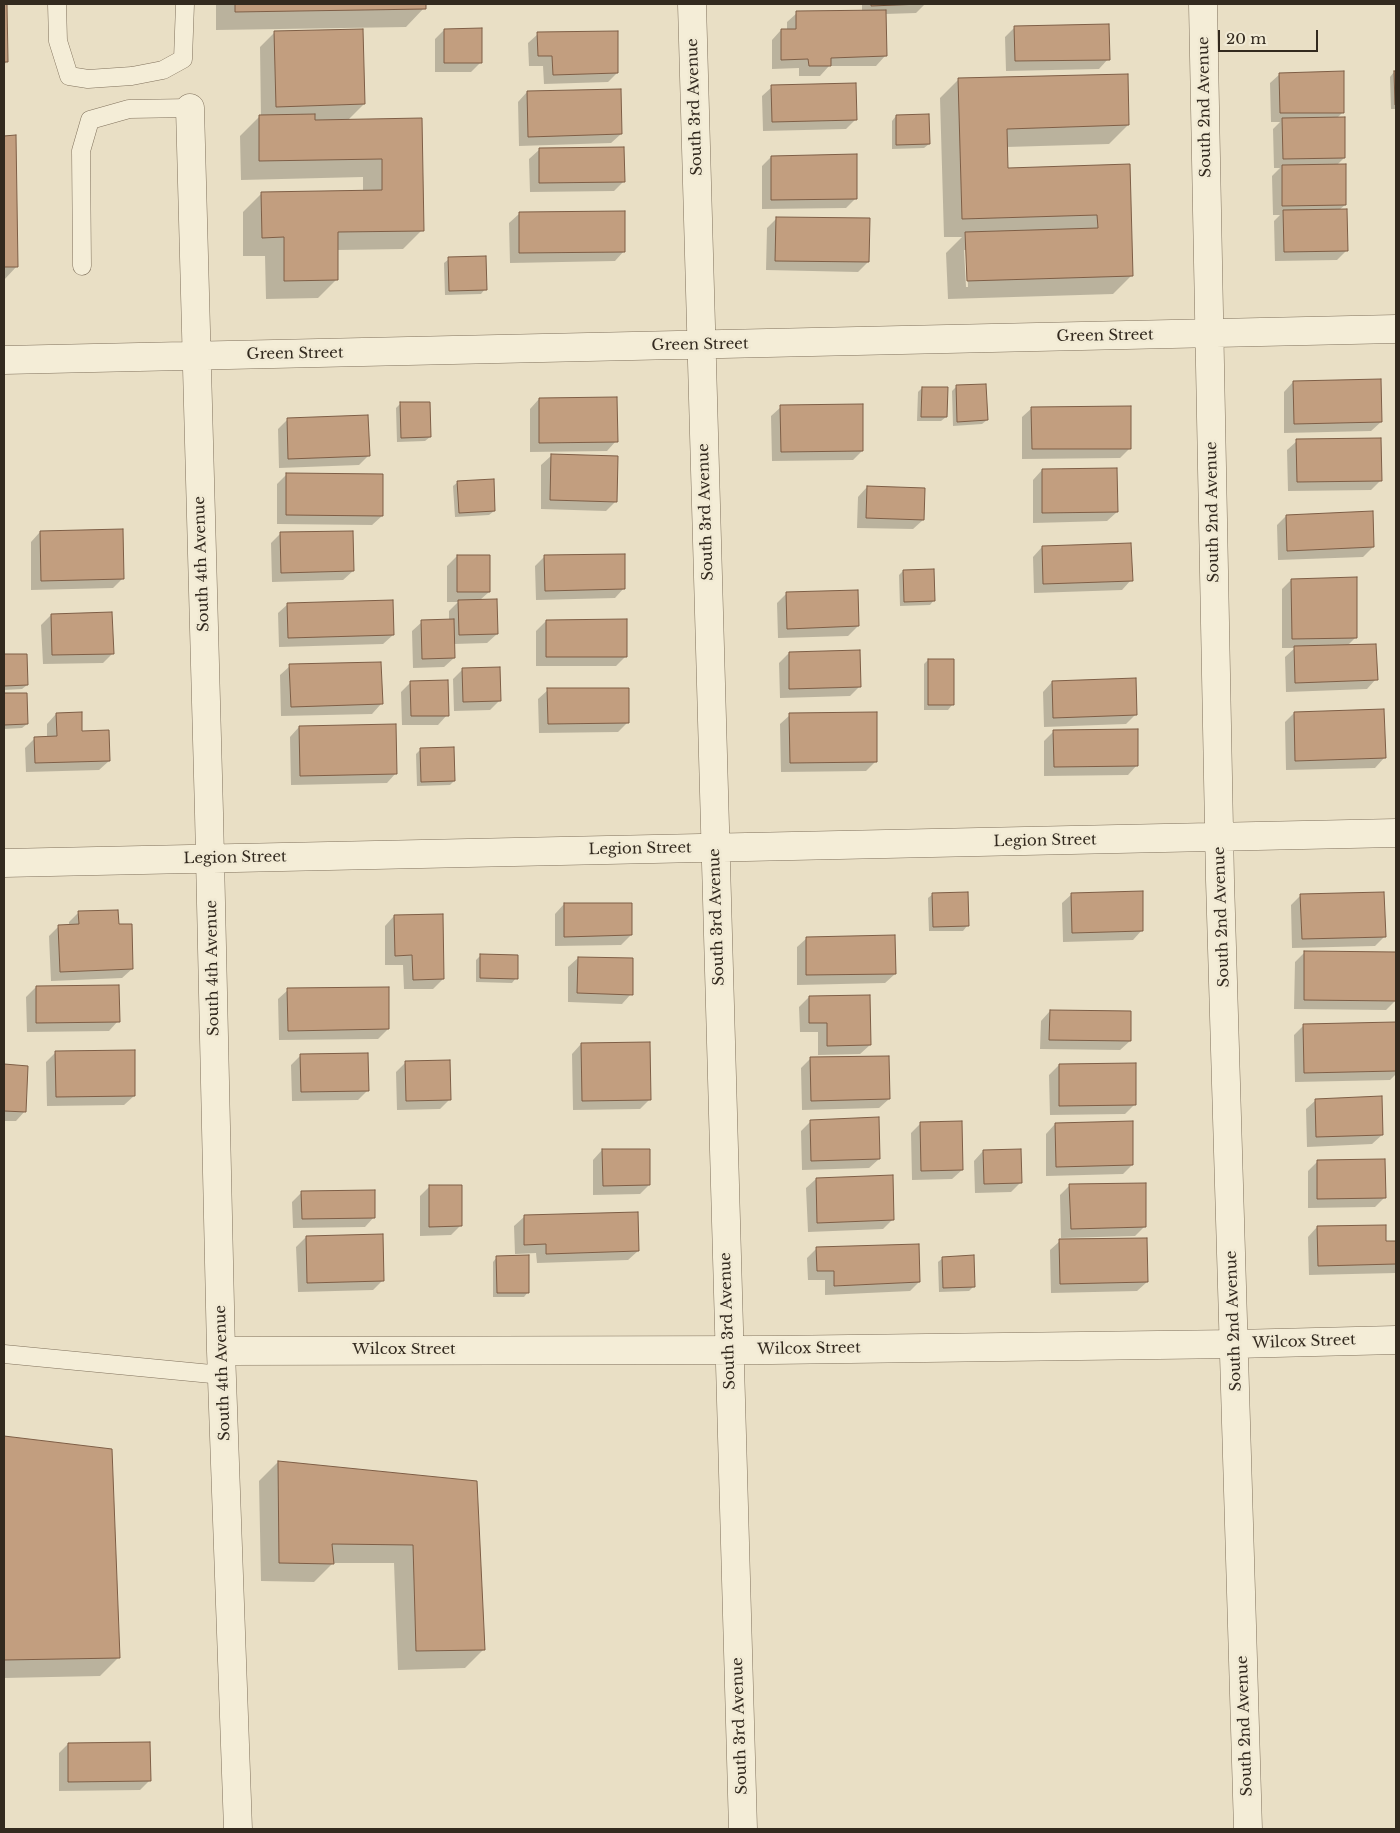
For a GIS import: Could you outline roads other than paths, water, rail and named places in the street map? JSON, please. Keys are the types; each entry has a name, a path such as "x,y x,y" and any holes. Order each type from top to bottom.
{"street":[{"name":"South 3rd Avenue","path":"692,4 743,1829"},
{"name":"South 2nd Avenue","path":"1203,4 1220,837 1248,1829"},
{"name":"South 4th Avenue","path":"190,108 222,1363 238,1829"},
{"name":"Green Street","path":"4,360 1396,329"},
{"name":"Legion Street","path":"4,863 1396,833"},
{"name":"Wilcox Street","path":"222,1363 729,1350 1234,1344 1396,1340"}],"lane":[{"path":"56,4 58,41 69,76 88,79 132,76 163,70 183,59 185,4"},
{"path":"82,266 81,151 90,120 129,109 190,108"},
{"path":"4,1354 222,1363"}]}
